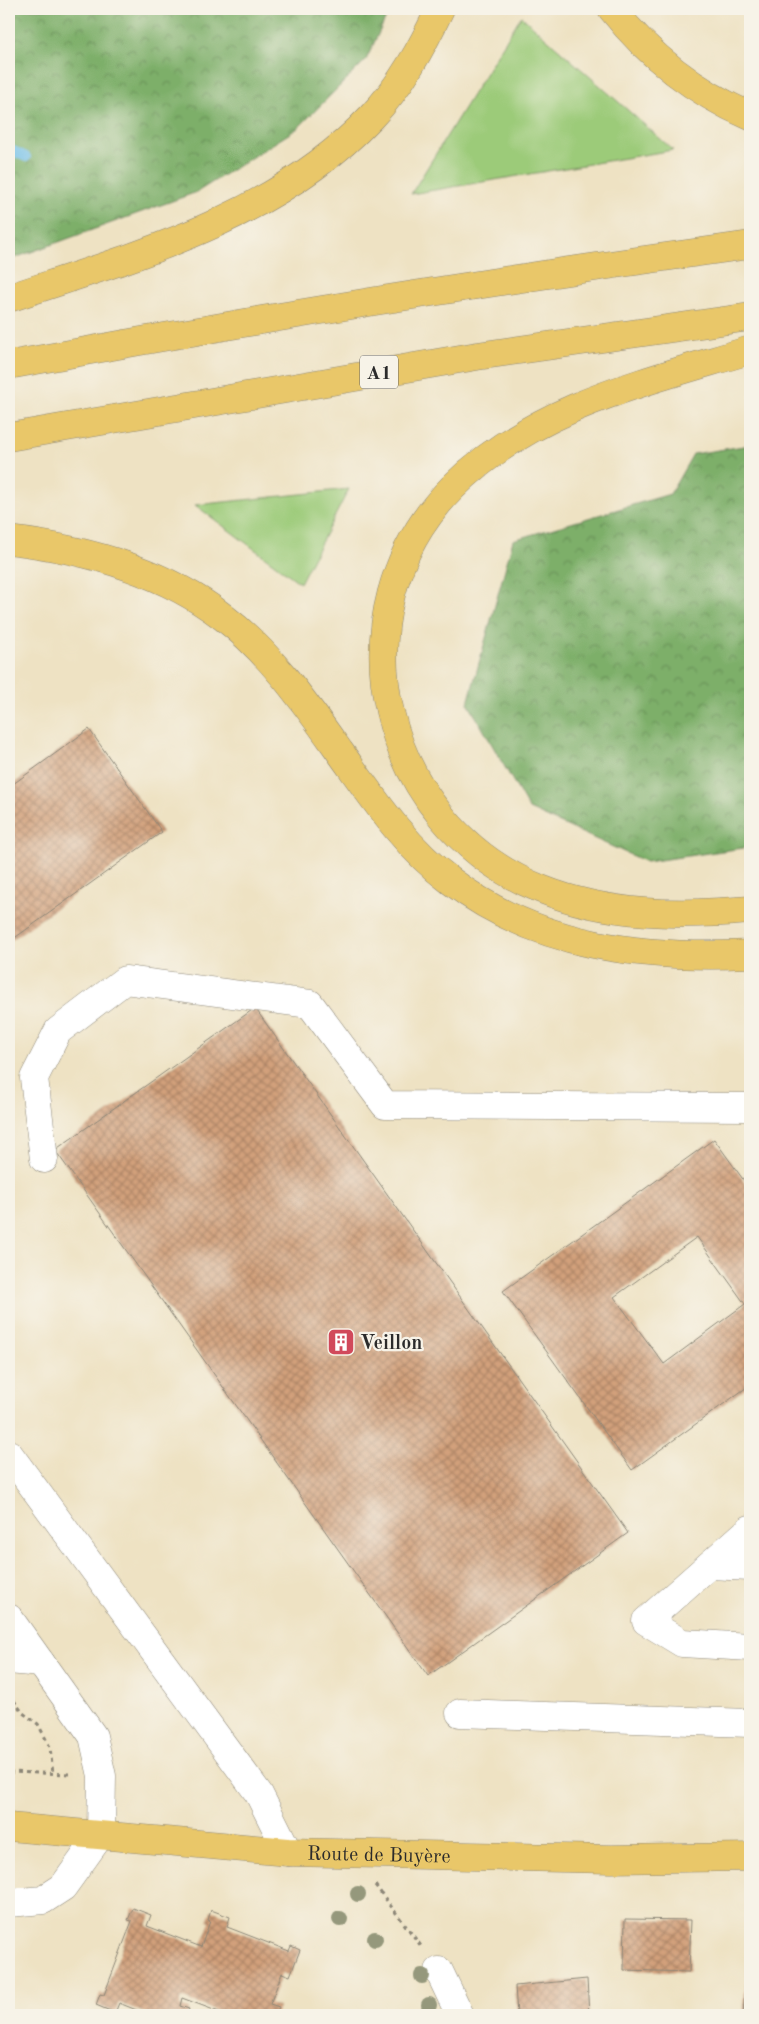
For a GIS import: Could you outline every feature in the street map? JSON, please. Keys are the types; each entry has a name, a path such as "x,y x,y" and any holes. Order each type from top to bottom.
{"main road":[{"path":"9,298 177,239 250,207 284,188 336,151 372,117 400,82 429,34 440,9"},
{"path":"612,9 648,49 670,69 720,102 750,116"},
{"path":"9,365 301,312 471,285 750,245"},
{"name":"A1","path":"9,437 391,370 750,317"},
{"path":"750,350 626,389 562,412 511,440 469,472 431,512 414,539 399,571 389,603 384,635 384,672 388,709 398,743 409,770 438,814 455,833 494,864 540,889 566,898 617,909 674,914 750,910"},
{"path":"9,540 61,548 118,562 173,586 223,616 246,636 286,679 408,842 451,881 484,903 528,925 584,943 672,955 750,954"},
{"name":"Route de Buyère","path":"9,1827 288,1852 611,1859 750,1857"}],"street":[{"path":"44,1159 34,1078 58,1030 125,980 310,1004 385,1104 750,1107"},
{"path":"9,1454 259,1794 288,1852"},
{"path":"750,1529 646,1621 682,1643 750,1647"},
{"path":"710,1565 750,1566"},
{"path":"9,1618 93,1736 102,1776 101,1834 63,1886 43,1900 9,1903"},
{"path":"9,1660 41,1663"},
{"path":"460,1713 750,1723"},
{"path":"439,1971 460,2015"}],"path":[{"path":"9,1694 23,1713 38,1724 50,1747 52,1774"},
{"path":"9,1772 77,1774"},
{"path":"351,1852 439,1971"}],"green space":[{"path":"9,9 390,9 366,60 298,128 197,192 9,260"},
{"path":"521,16 673,150 411,194"},
{"path":"750,445 750,847 646,862 529,809 468,703 513,540 670,494 693,454"},
{"path":"349,489 300,583 195,505"}],"building":[{"path":"89,729 162,832 9,942 9,787"},
{"name":"Veillon","path":"255,1008 628,1533 428,1676 55,1150"},
{"path":"714,1139 750,1189 750,1385 632,1470 503,1291","holes":["697,1237 745,1304 664,1364 614,1297"]},
{"path":"133,1908 151,1915 147,1926 201,1947 210,1921 208,1920 211,1910 230,1917 227,1927 289,1951 291,1946 300,1950 290,1976 282,1973 270,2004 279,2007 275,2015 227,2015 182,1998 180,2006 189,2009 187,2015 149,2015 119,2003 115,2013 96,2005 100,1994 104,1995 132,1921 128,1920"},
{"path":"625,1919 691,1920 689,1972 624,1970"},
{"path":"747,1966 750,1966 750,2015 743,2015"},
{"path":"587,1979 589,2015 517,2015 515,1986"}],"waterway":[{"path":"9,149 26,157"}],"place":[{"name":"Veillon","path":"341,1342"}]}
